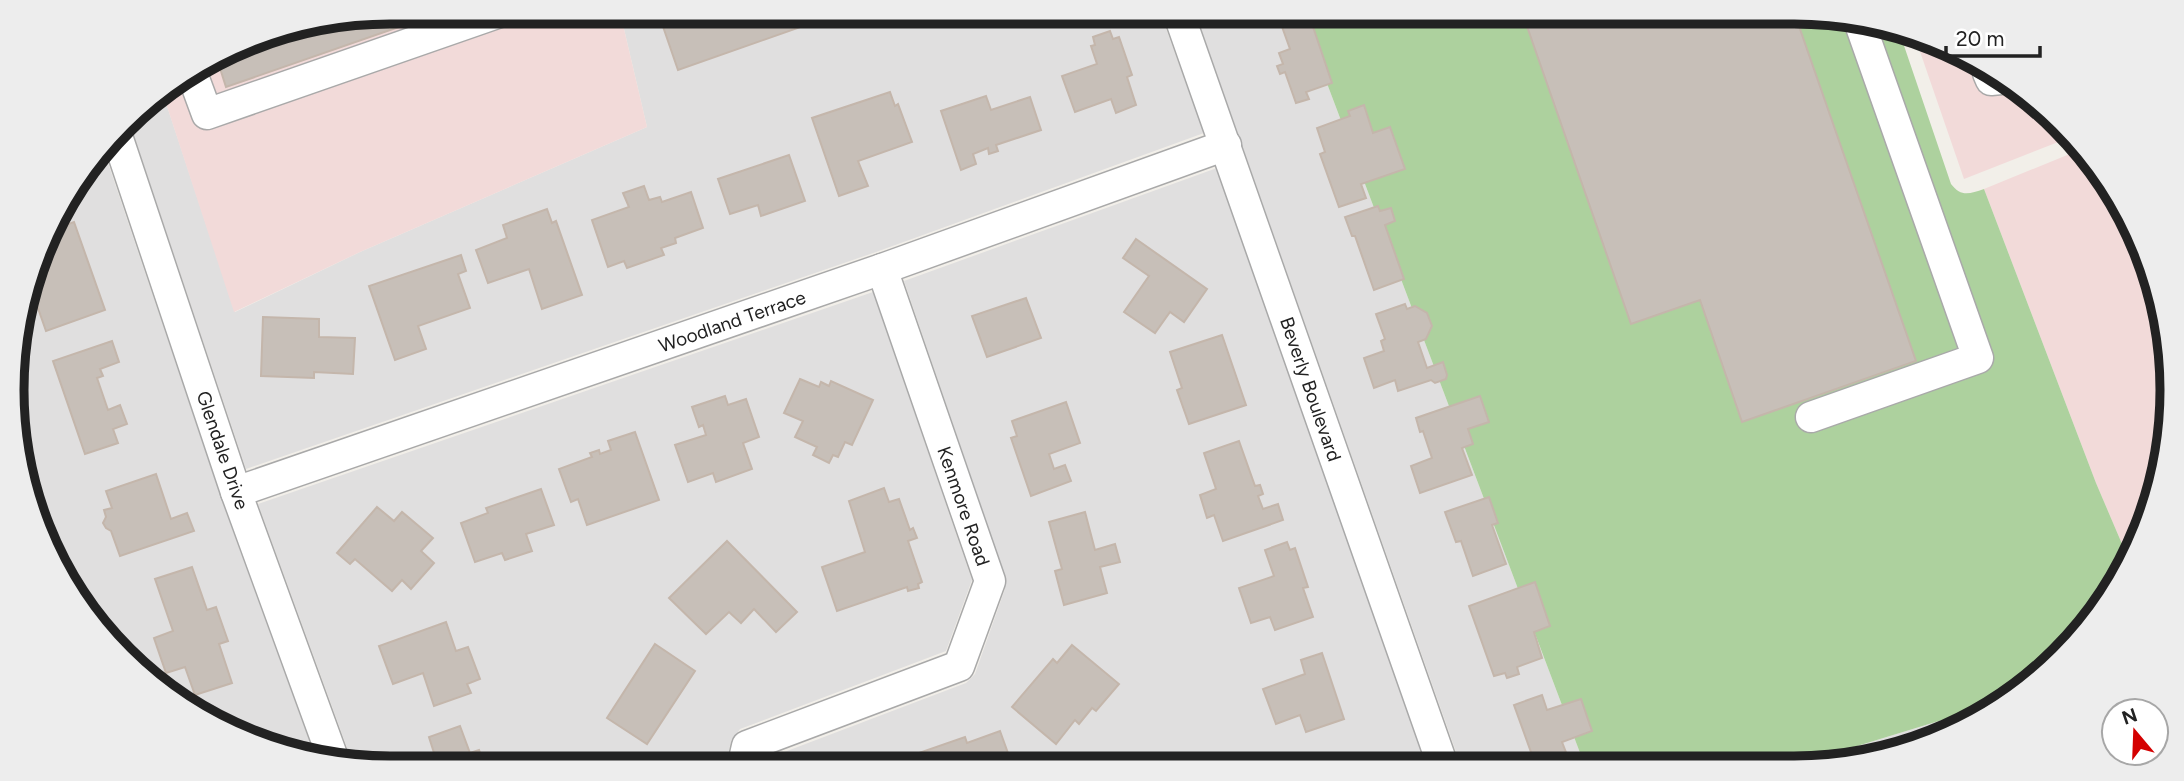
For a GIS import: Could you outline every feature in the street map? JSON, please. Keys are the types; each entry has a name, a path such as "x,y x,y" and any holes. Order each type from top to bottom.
{"street":[{"path":"195,81 206,114 465,24"},
{"name":"Beverly Boulevard","path":"1182,24 1440,756"},
{"path":"1811,417 1978,358 1863,32"},
{"name":"Glendale Drive","path":"120,144 236,492 330,751"},
{"name":"Woodland Terrace","path":"236,492 882,269 1226,145"},
{"name":"Kenmore Road","path":"745,756 747,746 959,666 990,581 882,269"}],"shaded area":[{"path":"390,24 623,24 647,127 360,252 234,312 166,102 168,100 207,74 250,52 319,32"},
{"path":"623,24 1164,24 1204,133 876,252 246,469 133,131 149,115 166,102 235,312 360,252 647,127"},
{"path":"1199,24 1305,24 1581,756 1457,756"},
{"path":"1918,47 1955,62 1997,86 2035,115 2061,141 1964,179"},
{"path":"2072,153 2098,187 2132,250 2152,319 2160,390 2156,438 2147,485 2124,548 2096,483 1984,189"},
{"path":"107,159 227,515 312,747 273,737 229,719 187,695 149,666 115,632 86,594 52,531 37,485 28,438 24,390 28,343 37,296 52,250 86,187"},
{"path":"1217,168 1423,756 774,756 966,683 975,674 1005,589 1005,576 904,281"},
{"path":"873,292 972,580 946,651 740,729 731,741 728,756 367,756 349,754 258,504"},
{"path":"1966,713 1911,737 1830,754"}],"green space":[{"path":"1305,24 1794,24 1841,28 1903,41 1951,184 1958,191 1966,193 1984,189 2096,483 2124,548 2098,594 2069,632 2016,681 1966,713 1817,756 1581,756"}],"building":[{"path":"407,24 226,87 220,67 273,44 343,28"},
{"path":"662,24 809,24 678,70"},
{"path":"1281,24 1312,24 1332,83 1306,92 1309,99 1296,103 1285,72 1280,74 1277,66 1283,64 1279,53 1290,49"},
{"path":"1526,24 1798,24 1916,361 1742,422 1700,300 1631,324"},
{"path":"1110,31 1113,39 1119,37 1132,75 1127,77 1136,105 1116,113 1111,99 1075,112 1062,76 1097,64 1091,46 1095,45 1093,37"},
{"path":"890,92 895,106 898,104 912,142 858,161 868,186 839,196 812,118"},
{"path":"986,96 991,110 1030,97 1041,130 996,145 998,151 989,154 988,148 973,154 976,164 961,170 941,111"},
{"path":"1364,105 1373,133 1390,127 1405,169 1361,184 1366,198 1339,207 1320,154 1325,152 1317,128 1350,116 1348,111"},
{"path":"789,155 805,201 761,216 758,205 730,214 718,179"},
{"path":"644,186 649,200 660,197 662,202 691,192 703,228 675,238 676,243 661,248 664,255 627,268 624,261 608,267 592,220 629,207 623,193"},
{"path":"1378,206 1380,211 1391,208 1395,221 1385,225 1404,279 1374,290 1355,236 1352,236 1345,217"},
{"path":"547,209 552,223 556,221 582,295 542,309 529,269 488,283 476,250 507,238 503,225"},
{"path":"74,222 105,310 46,331 36,302 52,250 64,226"},
{"path":"1136,239 1207,289 1184,322 1170,312 1155,333 1124,312 1149,276 1123,258"},
{"path":"461,255 466,271 458,274 470,308 418,326 426,349 395,360 369,286"},
{"path":"1026,298 1041,338 987,357 972,316"},
{"path":"1405,304 1407,309 1415,306 1427,313 1432,326 1426,339 1418,342 1427,368 1443,362 1446,379 1435,383 1431,380 1398,391 1395,380 1374,388 1364,358 1384,351 1381,341 1385,339 1376,314"},
{"path":"263,317 319,319 319,337 355,338 353,374 314,372 314,378 261,376"},
{"path":"1222,335 1246,405 1189,424 1177,390 1182,388 1170,352"},
{"path":"112,341 119,362 100,369 103,376 97,378 108,410 120,405 127,424 113,429 118,443 85,454 53,361"},
{"path":"800,379 819,387 821,382 829,386 831,381 873,400 852,445 845,442 838,457 833,455 829,463 813,455 817,447 795,437 803,421 784,413"},
{"path":"725,396 728,405 746,399 759,437 743,443 752,469 716,482 713,473 688,482 675,445 706,435 703,425 699,427 692,407"},
{"path":"1480,396 1489,422 1468,429 1473,444 1462,448 1472,475 1420,493 1411,466 1432,458 1416,418"},
{"path":"1066,402 1080,443 1049,454 1054,469 1065,465 1071,481 1031,496 1011,438 1017,436 1012,421"},
{"path":"635,432 659,500 587,525 578,499 571,502 559,469 592,457 590,453 599,450 600,454 611,450 608,441"},
{"path":"1239,441 1255,486 1260,485 1263,494 1258,496 1263,509 1278,504 1283,520 1223,541 1214,515 1207,518 1200,495 1216,489 1204,453"},
{"path":"156,474 171,519 187,513 194,531 120,556 111,531 103,523 106,517 104,510 112,508 106,491"},
{"path":"884,488 889,502 899,499 910,530 913,528 917,538 908,541 922,582 918,584 919,588 908,591 907,587 837,611 822,567 865,552 849,501"},
{"path":"541,489 554,525 526,534 532,551 505,560 502,553 475,562 461,523 488,513 486,508"},
{"path":"1489,497 1498,523 1492,525 1506,564 1473,576 1461,541 1456,542 1445,512"},
{"path":"377,507 394,521 402,512 433,538 421,551 434,563 411,589 402,580 392,591 355,559 350,564 337,553"},
{"path":"1085,512 1095,550 1115,544 1120,562 1100,567 1107,593 1064,605 1055,571 1062,569 1049,522"},
{"path":"727,541 797,612 776,632 754,609 741,623 729,612 706,634 669,598"},
{"path":"1287,542 1290,550 1295,548 1308,587 1303,588 1313,617 1275,630 1270,617 1251,623 1239,588 1274,576 1265,550"},
{"path":"192,567 207,610 216,607 228,641 219,644 232,683 195,695 185,667 166,673 154,638 173,631 155,579"},
{"path":"1535,582 1550,626 1534,632 1542,658 1517,667 1519,674 1507,678 1505,673 1494,676 1469,606"},
{"path":"446,622 456,651 468,647 480,679 467,684 471,693 434,706 423,673 393,684 379,646"},
{"path":"655,644 695,671 647,744 607,718"},
{"path":"1072,645 1119,684 1096,711 1092,708 1079,724 1075,720 1056,744 1012,707 1053,659 1057,663"},
{"path":"1322,653 1344,719 1306,732 1300,715 1276,724 1263,689 1305,674 1301,660"},
{"path":"1542,695 1547,710 1581,699 1592,731 1562,742 1567,755 1532,756 1514,705"},
{"path":"460,726 470,753 479,750 481,756 435,756 429,737"},
{"path":"1000,731 1009,756 910,756 965,737 967,743"}]}
